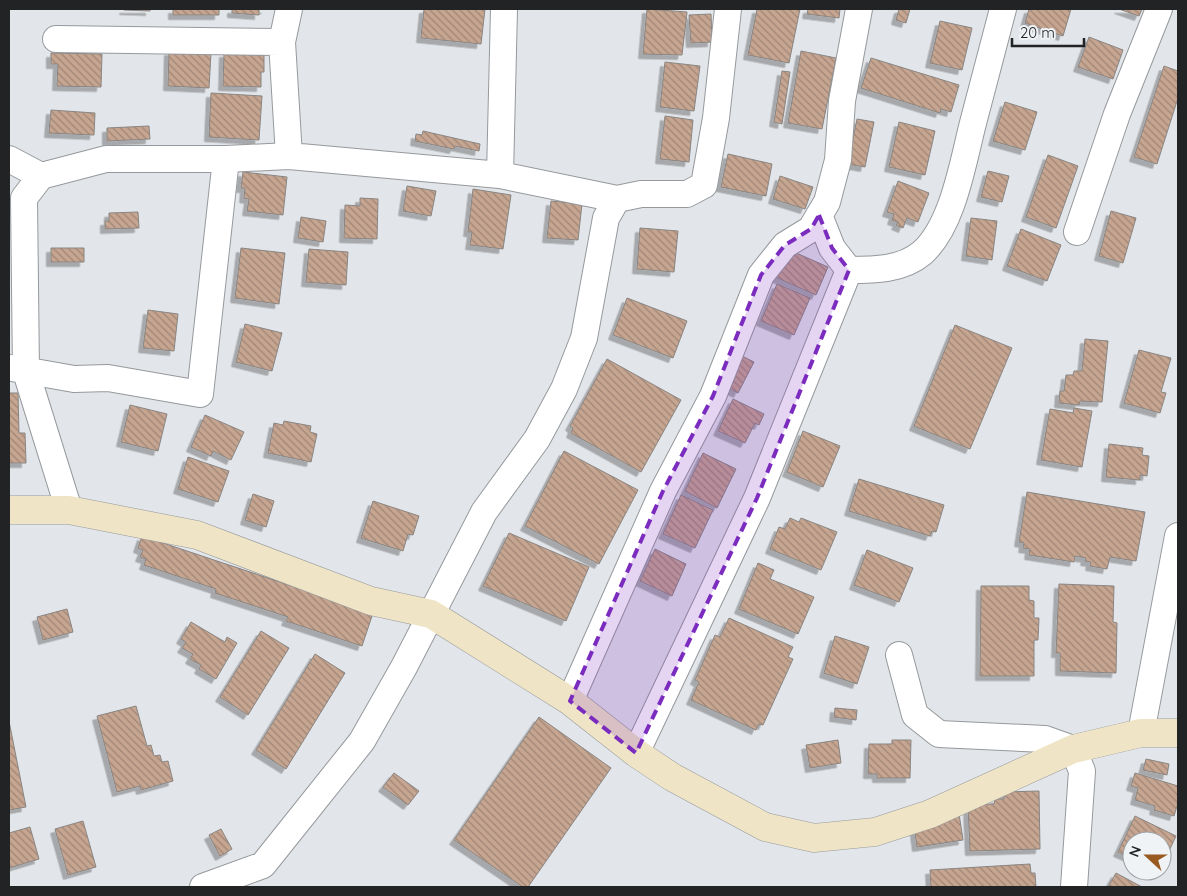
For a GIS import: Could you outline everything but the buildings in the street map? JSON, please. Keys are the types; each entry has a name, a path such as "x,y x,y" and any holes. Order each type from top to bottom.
{"main road":[{"path":"9,510 68,510 197,535 371,601 430,614 570,701 636,753 672,777 765,827 814,838 875,832 930,814 1073,749 1141,733 1178,733"}],"street":[{"path":"289,9 282,42 289,156"},
{"path":"500,174 504,9"},
{"path":"68,510 17,370 24,198 41,176 106,159 226,159 289,156 500,174 618,199 641,194 687,194 704,185 716,118 728,9"},
{"path":"570,701 663,491 713,396 762,275 785,245 811,230 827,202 838,160 842,101 859,9"},
{"path":"850,270 867,270 901,265 921,254 934,240 953,199 1004,9"},
{"path":"1077,232 1117,114 1158,9"},
{"path":"56,39 282,42"},
{"path":"17,370 74,379 108,378 200,394 226,159"},
{"path":"9,160 41,176"},
{"path":"202,887 260,878 263,865 362,740 404,667 484,512 537,439 564,389 584,338 606,218 618,199"},
{"path":"819,215 832,248 850,270"},
{"path":"636,753 757,498 850,270"},
{"path":"1141,733 1178,536"},
{"path":"899,655 914,715 939,734 1045,739 1073,749 1082,771 1074,887"}],"highlighted area":[{"path":"819,215 832,248 849,270 757,498 636,753 570,701 663,491 713,396 761,275 785,245 811,229"}]}
